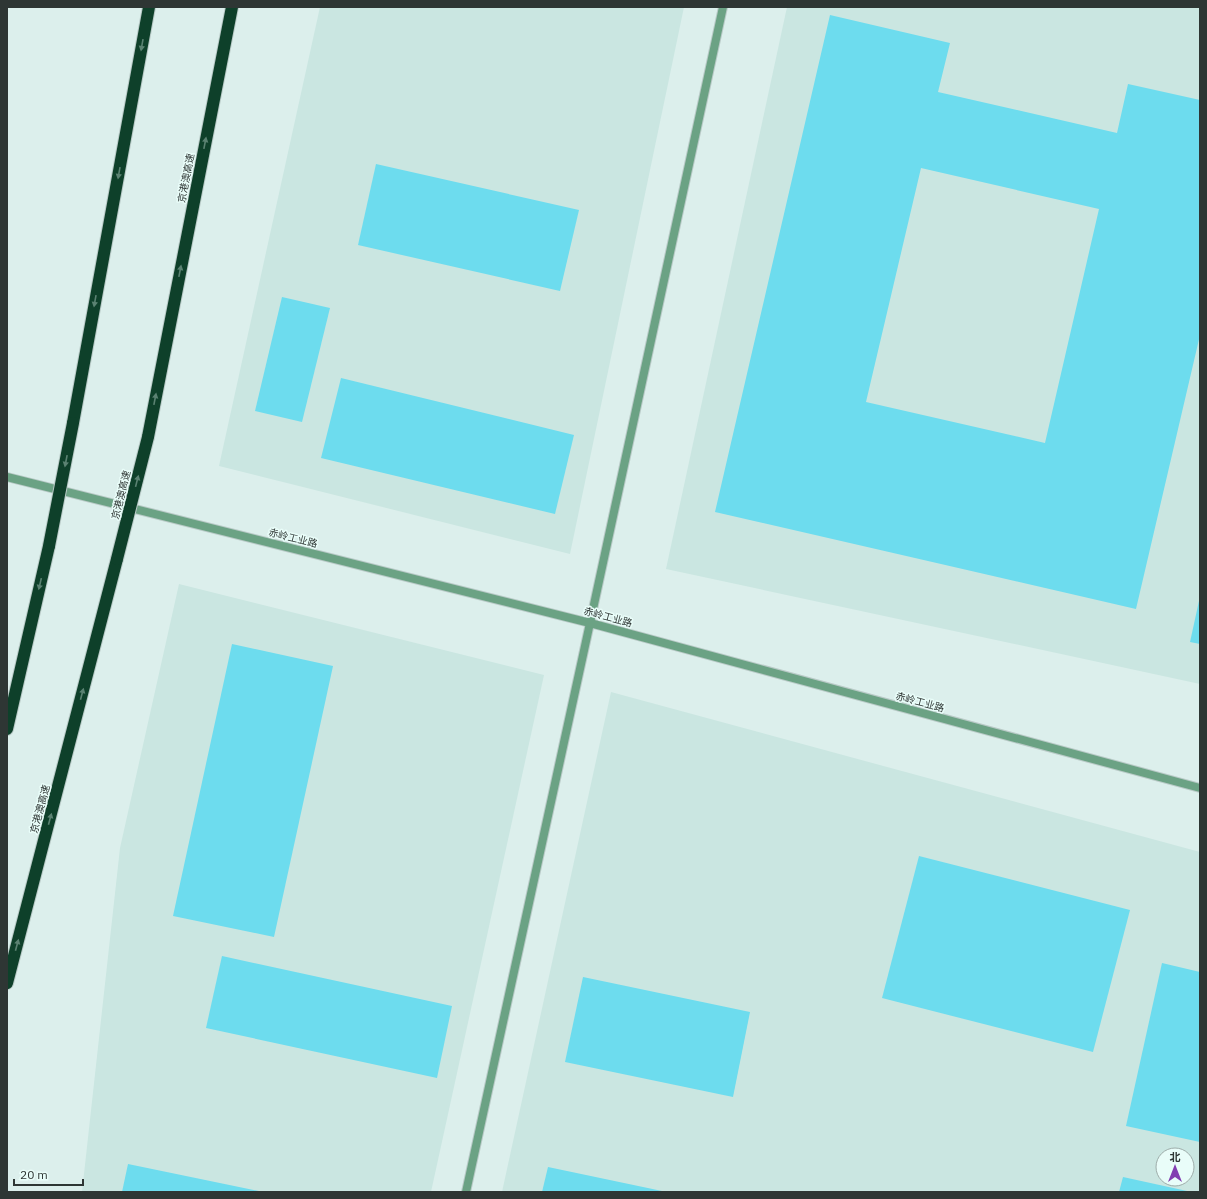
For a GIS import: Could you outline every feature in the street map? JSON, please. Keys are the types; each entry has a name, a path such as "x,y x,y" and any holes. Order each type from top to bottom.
{"highway":[{"path":"7,729 49,546 149,7"},
{"name":"京港澳高速","path":"7,983 148,437 232,7"}],"street":[{"path":"466,1192 723,7"},
{"name":"赤岭工业路","path":"7,477 590,623 1200,788"}],"shaded area":[{"path":"320,7 684,7 570,554 219,466"},
{"path":"787,7 1200,7 1200,684 666,569"},
{"path":"179,584 544,675 431,1192 82,1192 120,848"},
{"path":"611,692 1200,852 1200,1192 502,1192"}],"building":[{"path":"830,15 950,43 938,92 1117,133 1128,84 1200,100 1200,335 1136,609 715,512","holes":["921,168 1099,209 1045,443 866,402"]},
{"path":"376,164 579,210 560,291 358,245"},
{"path":"282,297 330,308 302,422 255,411"},
{"path":"341,378 574,435 555,514 321,458"},
{"path":"1200,601 1200,644 1190,642"},
{"path":"232,644 333,666 274,937 173,916"},
{"path":"919,856 1130,910 1093,1052 882,998"},
{"path":"222,956 452,1006 437,1078 206,1028"},
{"path":"1162,963 1200,972 1200,1142 1126,1126"},
{"path":"583,977 750,1012 733,1097 565,1062"},
{"path":"128,1164 259,1191 259,1192 122,1192"},
{"path":"548,1167 662,1191 662,1192 542,1192"},
{"path":"1123,1177 1155,1184 1155,1187 1169,1187 1187,1191 1187,1192 1119,1192"}]}
